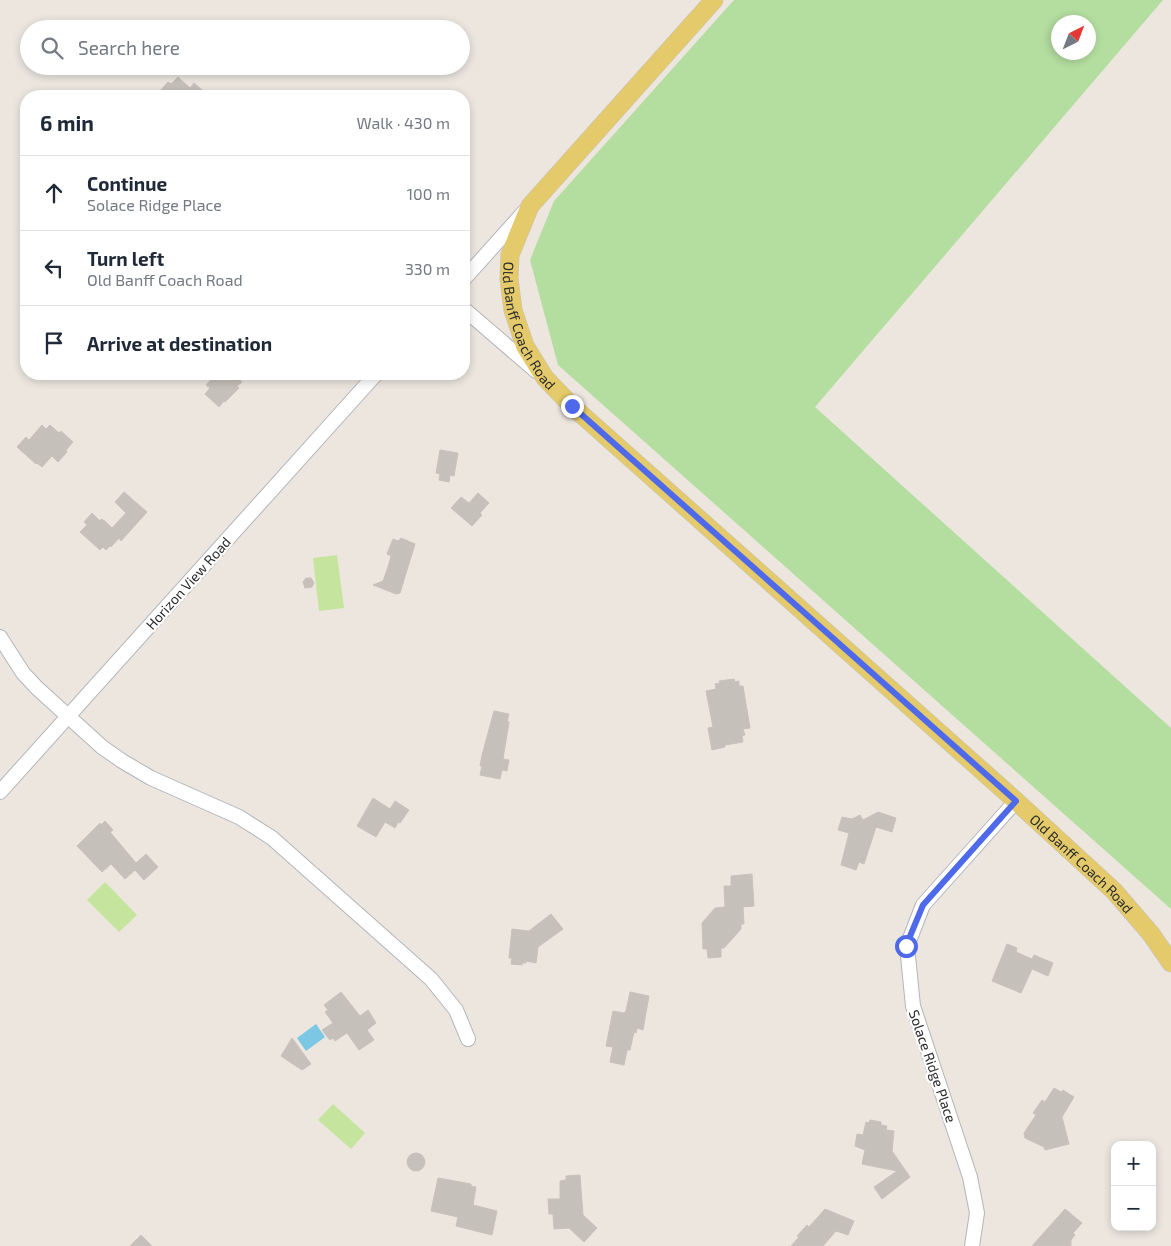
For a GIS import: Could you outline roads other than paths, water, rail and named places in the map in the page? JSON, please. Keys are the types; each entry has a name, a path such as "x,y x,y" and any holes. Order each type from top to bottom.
{"main road":[{"name":"Old Banff Coach Road","path":"714,0 530,206 510,255 509,279 513,310 525,346 544,378 610,442 1016,801 1114,891 1151,934 1171,963"}],"street":[{"path":"470,272 530,206"},
{"path":"470,314 544,378"},
{"name":"Horizon View Road","path":"0,792 371,380"},
{"path":"0,637 23,673 102,747 151,778 239,817 272,838 431,979 456,1010 468,1039"},
{"name":"Solace Ridge Place","path":"972,1246 977,1213 970,1177 912,1006 906,946 923,905 1016,801"}],"water":[{"path":"316,1024 325,1037 306,1051 297,1038"}]}
